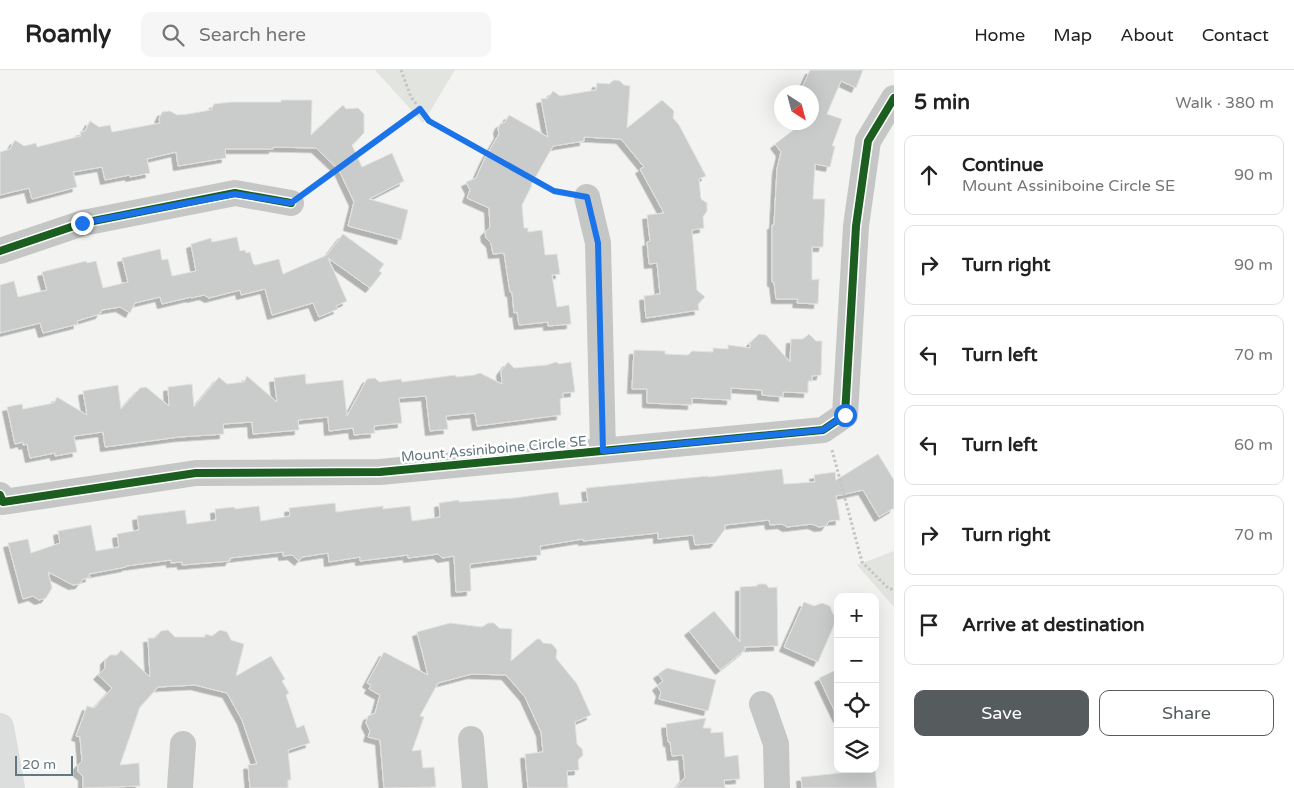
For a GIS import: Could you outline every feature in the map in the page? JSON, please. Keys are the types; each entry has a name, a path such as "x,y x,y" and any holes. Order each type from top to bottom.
{"main road":[{"path":"0,727 12,788"}],"street":[{"name":"Mount Assiniboine Circle SE","path":"0,495 3,502 196,473 380,472 823,430 845,415 856,226 868,141 894,98"},
{"path":"0,251 82,223 235,194 291,203"},
{"path":"587,197 598,243 603,451"},
{"path":"762,704 776,744 777,788"},
{"path":"471,739 475,788"},
{"path":"180,788 183,744"}],"path":[{"path":"401,70 411,97 429,121 554,191 587,197"},
{"path":"291,203 420,109"},
{"path":"823,430 832,450 862,562 888,588 894,590"}],"shaded area":[{"path":"375,70 455,70 423,123"},
{"path":"894,551 894,607 857,565"}],"building":[{"path":"810,70 863,70 856,88 841,81 827,114 842,119 832,146 835,146 830,167 815,164 813,199 825,199 823,247 812,247 812,280 819,279 818,304 797,303 798,299 776,299 774,282 772,282 772,225 774,225 777,169 781,152 775,144 793,130 819,130 819,85 803,85"},
{"path":"614,80 630,86 627,128 662,100 674,111 673,118 679,125 706,176 699,179 701,199 707,203 707,211 703,217 704,228 692,230 697,290 705,297 698,304 699,310 646,318 644,296 660,294 657,263 649,264 647,242 650,241 647,215 664,213 640,169 644,167 621,139 584,137 584,141 553,146 522,205 524,228 528,228 528,232 542,230 545,255 557,254 560,274 552,275 557,307 569,305 571,324 548,326 548,322 519,325 517,312 514,313 504,253 493,254 491,243 486,238 485,232 490,227 489,208 467,198 470,190 466,182 476,178 499,134 500,124 505,122 509,115 548,137 541,99 548,98 553,91 560,96 596,90 597,83 609,84"},
{"path":"281,100 312,100 311,135 343,105 346,109 358,108 364,114 364,133 352,145 362,167 392,153 404,181 369,199 408,210 401,240 348,226 354,202 339,170 316,148 225,149 226,158 178,166 176,152 147,159 150,173 105,180 102,167 73,172 77,187 32,199 29,188 0,195 0,152 10,149 15,140 24,146 36,143 37,147 81,136 80,132 85,131 90,121 99,127 110,125 112,132 160,123 159,119 162,112 170,111 177,115 188,114 211,110 214,104 281,102"},
{"path":"343,234 384,264 379,271 382,273 370,288 328,258 347,301 336,306 338,309 319,317 313,303 272,315 265,289 241,295 240,290 209,298 204,295 162,304 160,297 135,303 130,313 120,307 102,310 100,314 77,321 78,324 43,333 40,323 0,333 0,285 14,281 18,297 47,290 42,272 86,261 87,263 96,261 103,288 128,282 122,258 160,249 162,260 168,259 172,276 196,271 191,244 211,238 212,242 237,237 240,251 250,252 255,265 279,259 283,274 327,255"},
{"path":"759,334 766,335 790,362 791,339 803,339 809,334 816,341 822,341 821,375 812,376 812,381 808,381 808,393 783,392 783,397 762,395 762,390 731,388 731,400 692,398 692,405 647,403 647,389 632,389 634,350 665,351 665,354 688,355 692,351 713,352 713,348 728,349 728,345 750,348 750,343"},
{"path":"508,362 514,368 547,365 556,362 559,364 571,362 575,392 563,393 563,398 560,399 561,415 477,426 475,413 446,416 448,429 430,431 426,396 399,398 402,423 374,426 375,433 354,435 353,428 329,431 328,417 298,420 299,430 253,434 252,422 223,424 224,434 179,437 105,447 103,432 74,436 77,452 55,456 55,453 30,458 27,444 23,445 23,442 15,444 7,407 22,404 23,409 54,403 57,397 87,415 83,391 118,385 121,409 140,388 146,387 169,406 168,387 192,384 194,407 219,377 227,384 244,382 247,376 277,402 274,378 305,374 306,384 343,380 347,416 367,379 375,378 379,382 401,379 402,382 480,373 502,384 501,371"},
{"path":"878,454 894,480 894,508 879,517 863,490 836,496 840,520 829,521 826,526 819,527 812,524 787,527 782,524 770,525 769,520 725,525 725,529 715,543 695,545 693,535 658,539 658,533 583,541 583,539 540,546 541,555 470,564 471,591 456,592 454,556 442,558 438,554 408,558 408,555 360,561 360,557 329,562 328,553 302,557 299,561 292,555 283,556 283,552 230,558 230,561 182,565 182,562 171,563 171,560 126,566 89,574 90,577 83,579 80,584 73,585 48,572 52,588 46,598 39,600 33,596 23,599 8,543 28,539 31,553 60,543 58,531 91,525 96,551 119,547 117,534 139,530 137,516 185,510 187,524 216,520 215,509 234,507 235,509 259,506 261,521 290,516 289,508 335,503 336,512 383,506 383,509 410,506 412,521 440,517 439,503 459,500 459,502 514,498 558,492 560,505 588,502 586,488 782,469 784,484 815,482 814,475 835,472 836,480"},
{"path":"758,584 766,584 769,588 777,587 778,646 744,647 746,649 720,670 689,631 714,611 740,642 740,587 757,586"},
{"path":"804,602 814,606 822,603 830,606 834,614 834,625 818,662 784,647"},
{"path":"450,623 482,627 488,623 494,623 499,628 512,629 511,661 537,639 540,639 543,643 552,644 557,650 556,658 577,684 591,715 575,722 577,744 582,749 583,755 578,760 579,770 567,771 568,788 528,788 525,754 543,752 541,732 525,697 506,675 472,674 438,683 420,716 424,717 412,751 421,750 423,768 434,767 436,787 384,788 380,740 368,737 370,731 366,723 368,716 375,713 380,695 369,689 371,685 367,683 384,652 428,675 417,632"},
{"path":"168,630 175,637 205,637 205,634 212,636 220,630 227,632 231,640 244,644 236,676 271,656 285,679 282,681 289,693 286,695 297,728 304,725 310,743 288,750 291,780 288,780 288,788 250,788 248,765 257,764 242,720 227,693 195,685 158,687 140,707 120,765 139,763 140,786 83,788 83,776 78,772 78,765 82,761 80,737 76,736 87,706 94,708 112,688 98,675 105,668 105,660 110,655 117,655 121,650 150,677 148,638 155,638 161,631"},
{"path":"667,668 716,680 708,711 659,699 661,692 657,686 663,681 658,674"},
{"path":"834,671 834,710 819,678"},
{"path":"706,718 703,728 711,728 711,733 723,732 725,757 738,755 740,779 724,780 725,788 676,788 685,777 683,755 672,756 666,724"},
{"path":"841,773 875,773 877,788 802,788 801,777"}],"cycle path":[{"path":"0,495 3,502 196,473 380,472 823,430 845,415 856,226 868,141 894,98"},
{"path":"0,251 83,223 235,193 291,203"}],"route":[{"path":"82,223 235,194 291,203 420,109 429,121 554,191 587,197 598,243 603,451 823,430 845,415"}]}
